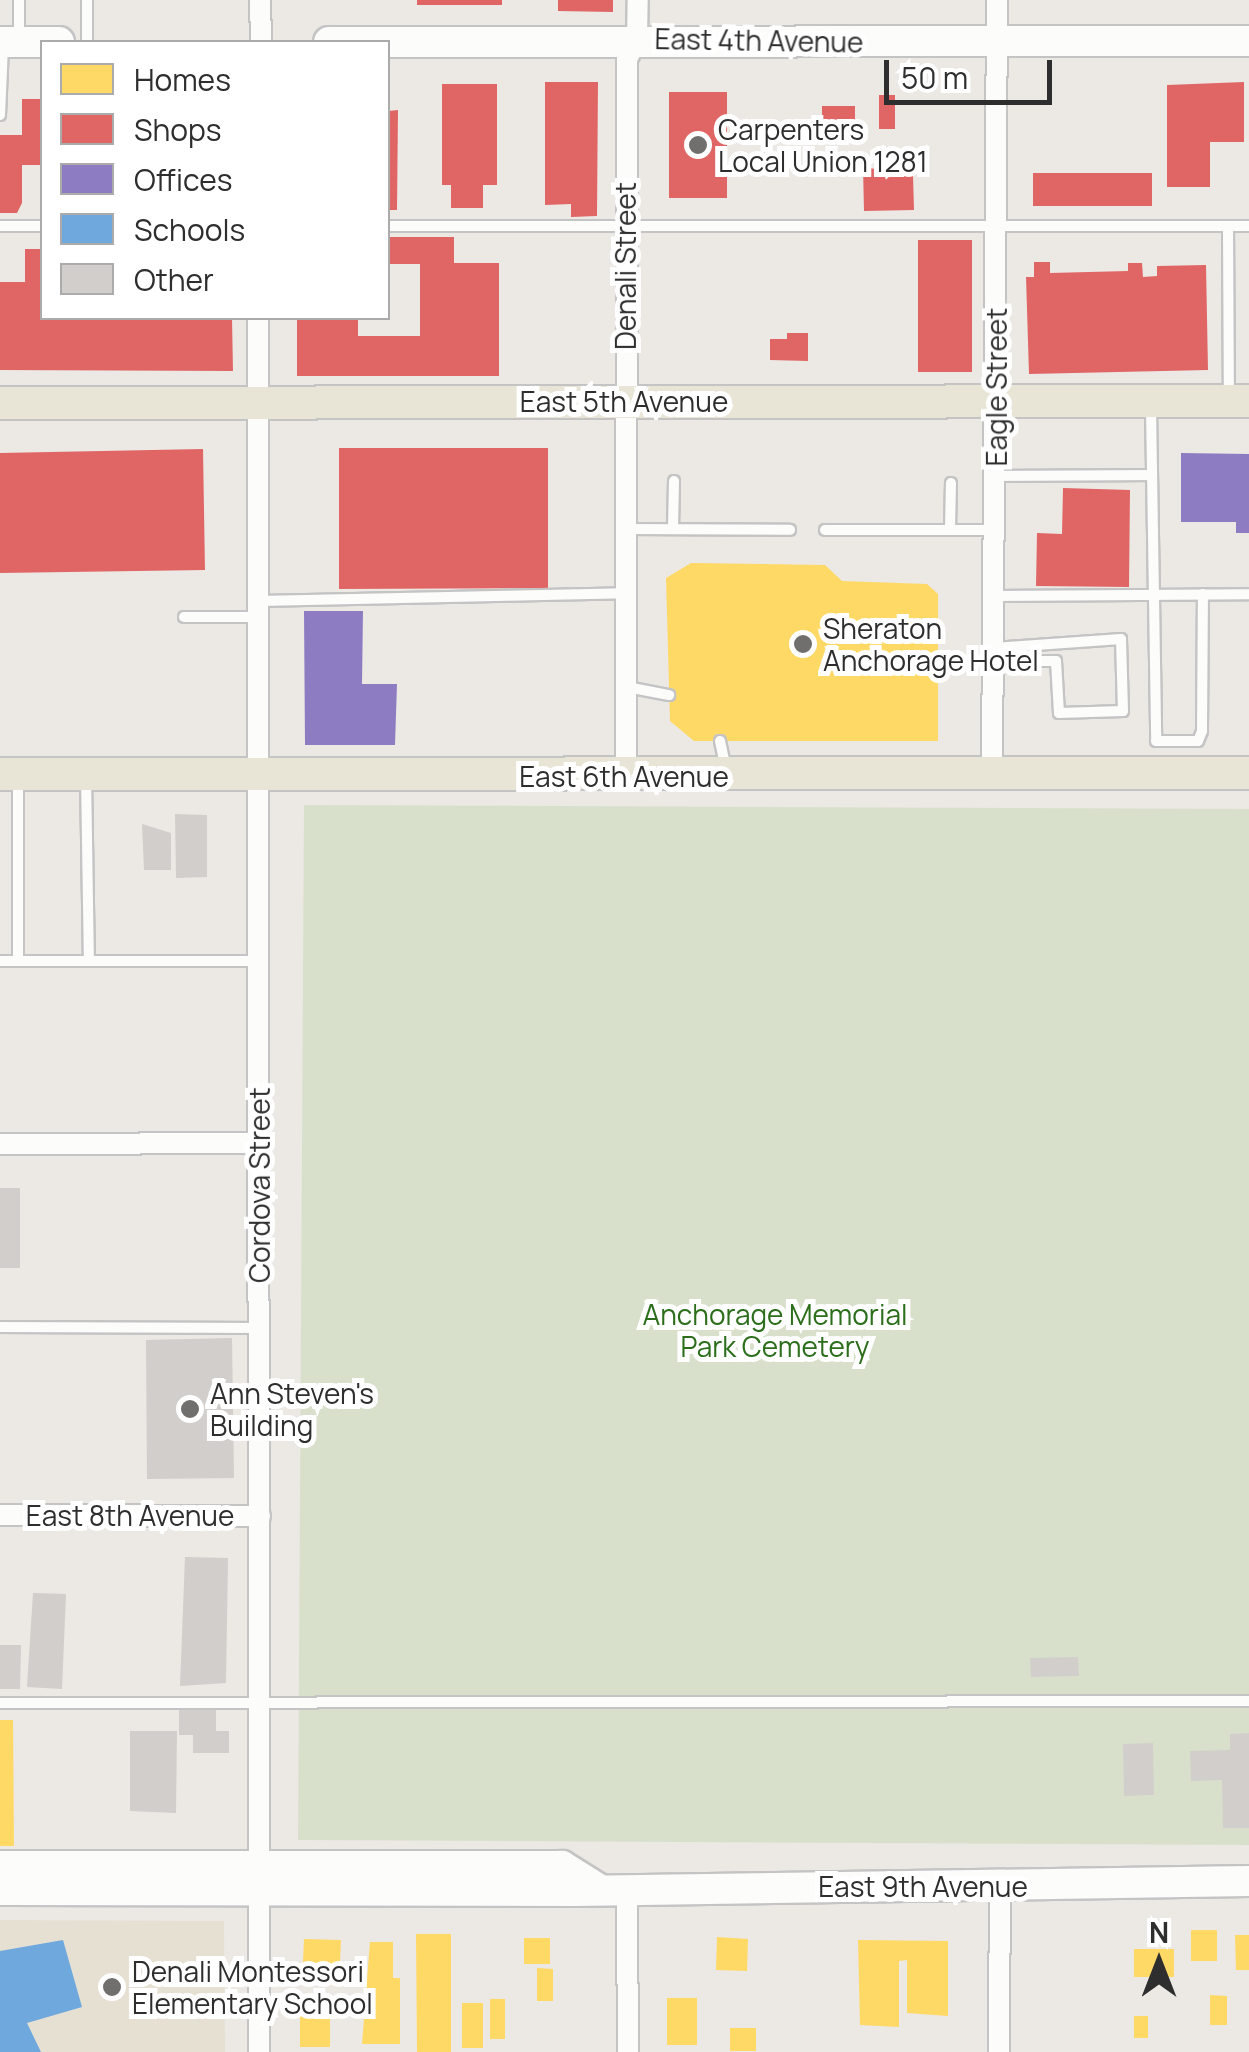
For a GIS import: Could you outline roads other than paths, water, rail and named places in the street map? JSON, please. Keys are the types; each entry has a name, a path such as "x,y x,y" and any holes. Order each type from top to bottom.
{"main road":[{"name":"East 5th Avenue","path":"0,403 1239,401"},
{"name":"East 6th Avenue","path":"9,774 259,778 1249,773"}],"street":[{"path":"260,0 261,40"},
{"name":"Denali Street","path":"626,776 626,59 638,39 638,0"},
{"name":"Eagle Street","path":"992,775 998,0"},
{"name":"East 4th Avenue","path":"390,42 1249,41"},
{"path":"7,42 40,42"},
{"name":"Cordova Street","path":"258,320 260,2052"},
{"path":"0,1144 259,1144"},
{"name":"East 8th Avenue","path":"0,1514 260,1516"},
{"name":"East 9th Avenue","path":"0,1866 258,1878"},
{"name":"East 9th Avenue","path":"0,1890 562,1866 596,1886 627,1887 1000,1887 1249,1880"},
{"path":"627,1887 628,2052"},
{"path":"999,2052 1000,1887"}],"lane":[{"path":"0,115 7,42 19,0"},
{"path":"86,40 87,0"},
{"path":"0,226 40,226"},
{"path":"390,226 1249,226"},
{"path":"1228,226 1239,401"},
{"path":"1150,401 1156,741 1198,741 1203,594"},
{"path":"996,476 1152,475"},
{"path":"672,529 674,481"},
{"path":"950,483 950,529"},
{"path":"625,529 790,530"},
{"path":"825,530 995,530"},
{"path":"184,616 258,609 626,594"},
{"path":"994,596 1249,594"},
{"path":"1121,639 1123,712 1059,713 1056,661 993,655 1121,639"},
{"path":"626,686 669,695"},
{"path":"720,742 727,776"},
{"path":"9,774 18,961"},
{"path":"86,776 88,961"},
{"path":"0,961 259,961"},
{"path":"0,1327 259,1328"},
{"path":"0,1703 1249,1701"}],"place":[{"name":"Carpenters Local Union 1281","path":"698,145"},
{"name":"Sheraton Anchorage Hotel","path":"803,644"},
{"name":"Ann Steven's Building","path":"190,1409"},
{"name":"Denali Montessori Elementary School","path":"112,1987"}],"park label":[{"name":"Anchorage Memorial Park Cemetery","path":"775,1330"}]}
